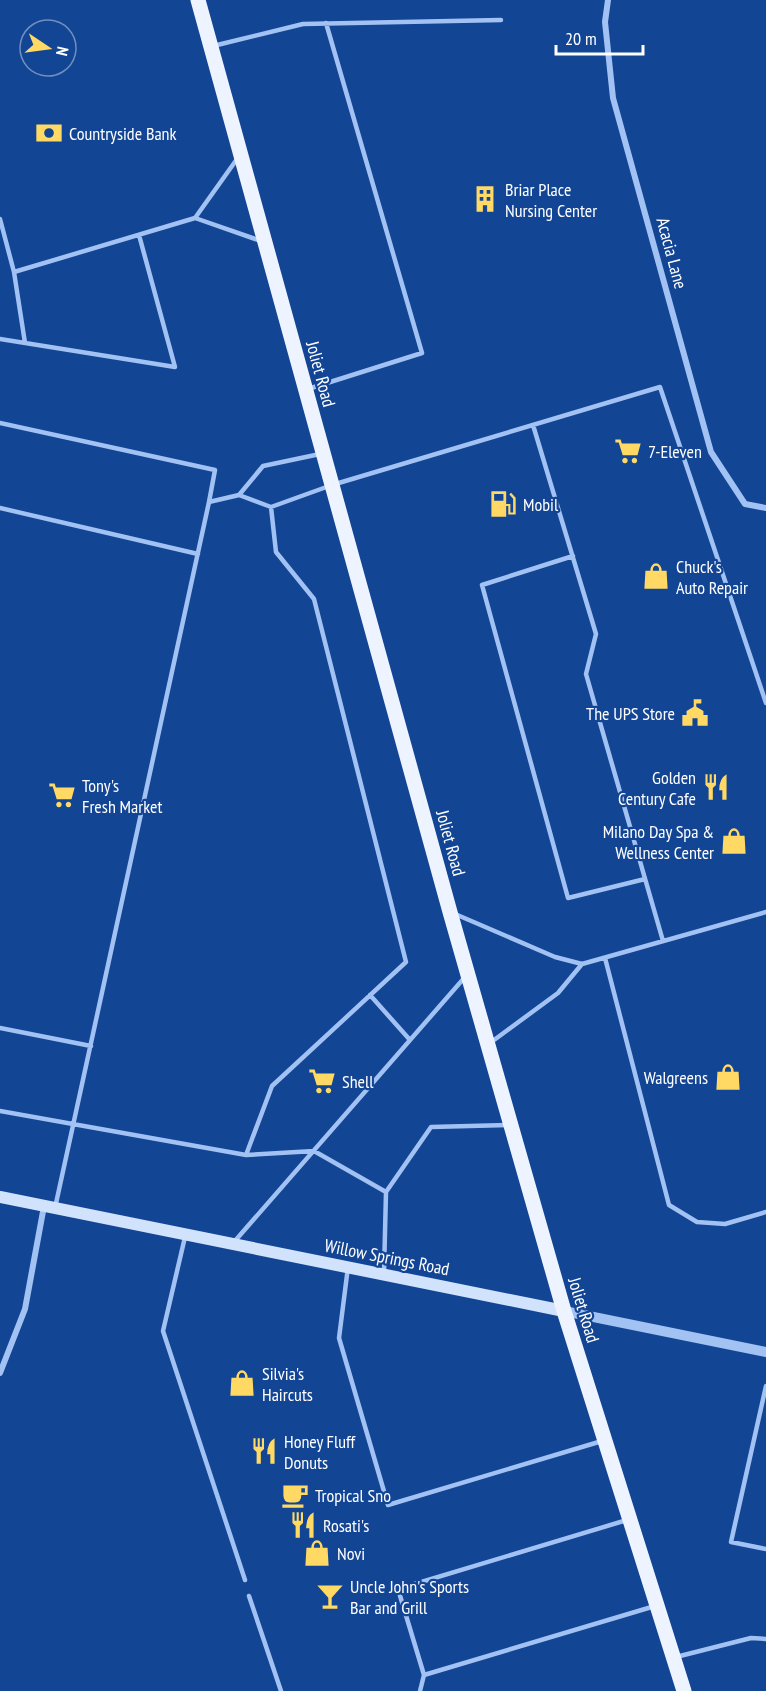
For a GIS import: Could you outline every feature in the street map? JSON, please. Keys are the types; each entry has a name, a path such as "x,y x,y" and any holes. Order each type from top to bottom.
{"main road":[{"name":"Joliet Road","path":"198,0 510,1125 564,1311 684,1691"},
{"name":"Willow Springs Road","path":"0,1197 564,1311"}],"street":[{"name":"Acacia Lane","path":"608,0 605,22 613,98 711,452 745,504 766,508"},
{"path":"0,1373 25,1309 50,1207"},
{"name":"Willow Springs Road","path":"564,1311 766,1352"}],"lane":[{"path":"210,46 303,24 501,20"},
{"path":"305,390 422,353 326,23"},
{"path":"195,218 240,154"},
{"path":"14,272 195,218 265,243"},
{"path":"0,219 14,272 25,343"},
{"path":"0,339 175,367 139,235"},
{"path":"209,502 239,495 272,507 332,485 660,387 766,703"},
{"path":"0,423 215,470 91,1046 73,1125 50,1207"},
{"path":"533,425 596,634 586,674 663,941"},
{"path":"239,495 263,466 323,454"},
{"path":"246,1155 272,1086 406,962 314,599 276,552 272,507"},
{"path":"0,508 198,554"},
{"path":"573,556 482,585 568,898 645,879"},
{"path":"450,912 555,957 582,964 766,912"},
{"path":"605,958 669,1205 697,1222 725,1224 766,1212"},
{"path":"488,1045 558,993 582,964"},
{"path":"233,1244 468,974"},
{"path":"370,995 410,1041"},
{"path":"0,1028 91,1046"},
{"path":"0,1110 246,1155 314,1151 386,1191"},
{"path":"384,1275 386,1191 431,1127 510,1125"},
{"path":"186,1234 163,1330 245,1580"},
{"path":"348,1267 339,1338 388,1505 605,1440"},
{"path":"766,1386 730,1542 766,1549"},
{"path":"420,1691 424,1675 398,1589 630,1519"},
{"path":"249,1596 281,1691"},
{"path":"424,1675 657,1605"},
{"path":"674,1657 751,1638 766,1639"}],"place":[{"name":"Countryside Bank","path":"49,133"},
{"name":"Briar Place Nursing Center","path":"485,199"},
{"name":"7-Eleven","path":"628,451"},
{"name":"Mobil","path":"503,504"},
{"name":"Chuck's Auto Repair","path":"656,576"},
{"name":"The UPS Store","path":"695,713"},
{"name":"Golden Century Cafe","path":"716,787"},
{"name":"Tony's Fresh Market","path":"62,795"},
{"name":"Milano Day Spa & Wellness Center","path":"734,841"},
{"name":"Walgreens","path":"728,1077"},
{"name":"Shell","path":"322,1081"},
{"name":"Silvia's Haircuts","path":"242,1383"},
{"name":"Honey Fluff Donuts","path":"264,1451"},
{"name":"Tropical Sno","path":"295,1495"},
{"name":"Rosati's","path":"303,1525"},
{"name":"Novi","path":"317,1553"},
{"name":"Uncle John's Sports Bar and Grill","path":"330,1596"}]}
